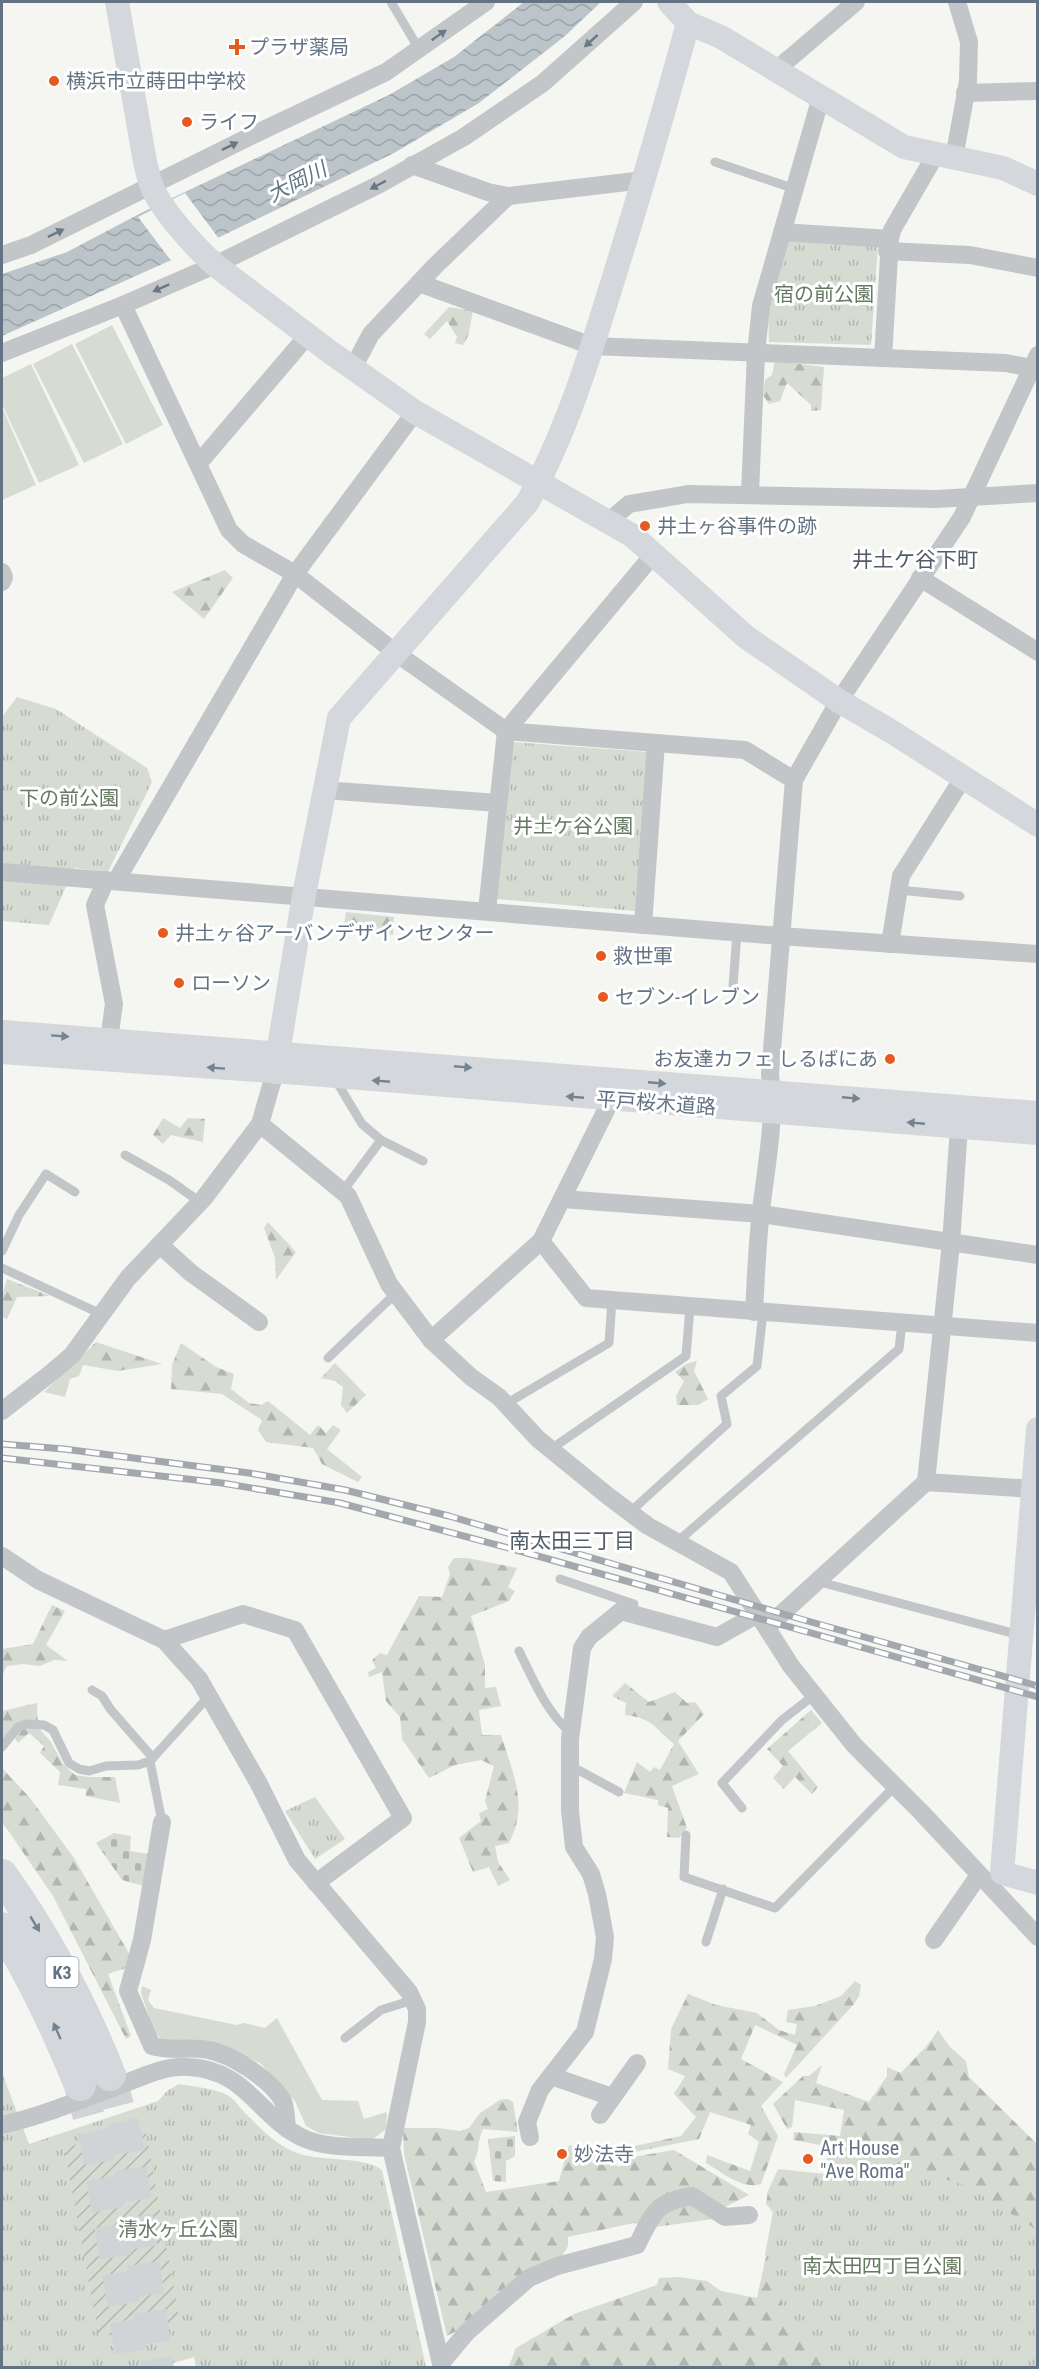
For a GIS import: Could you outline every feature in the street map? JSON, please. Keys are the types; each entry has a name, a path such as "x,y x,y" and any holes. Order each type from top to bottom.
{"highway":[{"name":"K3","path":"2,1875 52,1953 80,2006 110,2075"},
{"name":"K3","path":"2,1928 47,2010 80,2085"}],"street":[{"path":"117,2 145,162 156,193 208,259 415,412 633,536 746,637 839,701 1038,825"},
{"path":"2,255 156,193 305,106 387,72 485,2"},
{"path":"2,353 123,305 208,259 380,184 464,137 543,83 634,2"},
{"path":"669,2 688,23 721,37 904,147 1003,168 1038,184"},
{"path":"776,70 856,2"},
{"path":"883,358 888,245 892,230 945,156 965,93 969,42 957,2"},
{"path":"2,1411 72,1355 128,1278 200,1202 260,1124 277,1063 279,1037 304,895 339,718 527,503 539,482 560,436 592,346 644,180 688,23"},
{"path":"965,93 1038,91"},
{"path":"750,493 756,353 761,306 821,97"},
{"path":"412,165 488,192 508,196 644,180"},
{"path":"353,368 371,334 419,283 508,196"},
{"path":"782,232 970,255 1038,268"},
{"path":"419,283 592,346 1036,365 962,517 839,701 794,780 770,1074 772,1101 761,1214 758,1312"},
{"path":"123,305 229,530 243,544 295,574 396,653 506,731 746,750 794,780"},
{"path":"198,464 308,335"},
{"path":"109,1040 114,1004 95,905 295,574 415,412"},
{"path":"608,522 629,504 688,494 750,493 936,498 1038,493"},
{"path":"487,911 506,731 653,555"},
{"path":"2,572 4,577 2,582"},
{"path":"920,578 1038,652"},
{"path":"643,925 656,743"},
{"path":"890,944 901,876 963,778"},
{"path":"324,790 498,803"},
{"path":"2,872 304,895 737,933 1038,954"},
{"path":"2,1032 109,1040 277,1063"},
{"path":"2,1052 277,1063"},
{"name":"平戸桜木道路","path":"277,1063 334,1077 611,1100 772,1101 959,1127 1038,1133"},
{"name":"平戸桜木道路","path":"277,1063 772,1101 1038,1113"},
{"path":"430,1340 541,1241 611,1100"},
{"path":"260,1124 348,1196 396,1293 430,1340 471,1377 506,1404 537,1439 648,1526 731,1572 813,1696 854,1745 894,1787 989,1877 1038,1937"},
{"path":"530,2137 526,2122 540,2090 585,2032 603,1959 605,1937 591,1874 574,1847 570,1811 571,1733 582,1648 590,1636 621,1611 717,1637 763,1620 816,1581 926,1482 951,1243 959,1127"},
{"path":"562,1199 761,1214 1038,1255"},
{"path":"541,1241 586,1298 1038,1333"},
{"path":"160,1245 191,1273 259,1323"},
{"path":"934,1940 989,1877 1024,1634 1038,1429"},
{"path":"926,1482 1033,1490"},
{"path":"2,1556 38,1580 164,1640 199,1679 258,1782 297,1860 410,1992 417,2009 417,2022 391,2148 442,2365"},
{"path":"164,1640 243,1614 295,1630 403,1818 316,1883"},
{"path":"162,1822 142,1940 128,1991 153,2046 167,2050 207,2049 231,2058 255,2072 283,2102 287,2129"},
{"path":"989,1877 1038,1883"},
{"path":"600,2115 637,2063"},
{"path":"2,2125 42,2114 145,2076 186,2067 222,2075 239,2084 274,2120 287,2129 320,2144 391,2148"},
{"path":"551,2076 612,2097"},
{"path":"442,2365 467,2332 529,2278 557,2266 637,2245 654,2211 673,2199 692,2196 725,2217 749,2215"}],"lane":[{"path":"391,2 419,49"},
{"path":"715,162 795,189"},
{"path":"899,890 960,896"},
{"path":"733,986 737,933"},
{"path":"334,1077 362,1124 381,1140 423,1161"},
{"path":"343,1191 381,1140"},
{"path":"125,1155 169,1180 200,1202"},
{"path":"2,1251 19,1215 46,1174 75,1192"},
{"path":"2,1268 101,1314"},
{"path":"328,1358 396,1293"},
{"path":"506,1404 609,1343 612,1300"},
{"path":"551,1449 686,1356 690,1307"},
{"path":"630,1512 728,1424 722,1396 757,1366 758,1312"},
{"path":"677,1542 899,1349 902,1323"},
{"path":"560,1579 634,1604 631,1614"},
{"path":"816,1581 1024,1634"},
{"path":"519,1651 558,1722 571,1733"},
{"path":"92,1690 102,1696 151,1759 162,1822"},
{"path":"2,1747 18,1727 26,1724 44,1725 53,1730 69,1763 79,1769 89,1772 106,1766 138,1765 151,1759 209,1696"},
{"path":"742,1808 722,1784 782,1720 813,1696"},
{"path":"569,1765 619,1792"},
{"path":"686,1835 684,1877 776,1908 894,1787"},
{"path":"706,1942 723,1889"},
{"path":"345,2038 381,2010 413,2000"}],"green space":[{"name":"宿の前公園","path":"788,240 878,245 871,345 769,342 768,304"},
{"path":"449,307 473,311 468,336 463,345 455,343 457,337 447,321 430,339 424,334"},
{"path":"112,325 163,425 126,444 75,344"},
{"path":"72,344 123,444 84,463 33,364"},
{"path":"775,361 824,367 821,410 811,411 811,405 787,383 780,401 769,404 763,395 765,380 772,375"},
{"path":"31,364 79,465 39,483 2,404 2,378"},
{"path":"2,407 36,485 2,500"},
{"path":"225,570 233,578 204,619 172,592"},
{"name":"下の前公園","path":"17,697 56,709 147,768 152,782 108,872 74,868 49,925 2,921 2,717"},
{"name":"井土ケ谷公園","path":"512,742 649,752 635,911 496,899"},
{"path":"346,912 394,917 393,935 343,930"},
{"path":"163,1118 180,1128 188,1118 205,1119 203,1142 171,1135 163,1144 153,1135"},
{"path":"268,1222 296,1252 276,1280 275,1258 264,1228"},
{"path":"7,1279 50,1296 17,1297 7,1319 2,1317 2,1296"},
{"path":"96,1342 162,1364 118,1371 83,1365 79,1376 70,1379 65,1397 44,1392"},
{"path":"181,1343 216,1367 234,1374 231,1389 249,1403 261,1405 268,1401 310,1435 318,1425 326,1433 333,1425 341,1430 327,1449 362,1477 358,1482 322,1464 313,1448 266,1442 258,1430 262,1420 222,1394 171,1389 172,1365"},
{"path":"697,1361 694,1371 708,1399 698,1405 677,1405 676,1396 684,1381 675,1372 686,1364"},
{"path":"335,1363 366,1395 347,1413 341,1405 343,1387 335,1381 321,1378"},
{"path":"454,1558 467,1558 517,1568 508,1587 515,1591 509,1601 471,1616 485,1665 485,1688 496,1687 501,1706 479,1710 482,1735 501,1735 517,1789 518,1816 515,1829 509,1843 495,1846 498,1862 510,1880 498,1886 489,1867 473,1872 459,1838 481,1821 479,1813 488,1809 485,1801 494,1766 481,1760 455,1765 429,1778 402,1739 400,1717 386,1701 382,1672 369,1677 368,1672 376,1668 372,1660 380,1653 387,1655 419,1596 442,1597 450,1574 448,1567"},
{"path":"52,1605 65,1611 46,1645 68,1661 54,1660 40,1666 23,1664 7,1666 2,1676 2,1649 33,1644"},
{"path":"625,1683 649,1702 675,1692 687,1703 695,1702 704,1714 678,1741 699,1774 672,1786 687,1828 679,1838 667,1837 668,1808 658,1805 658,1800 624,1793 637,1762 650,1772 654,1767 660,1770 674,1744 642,1718 625,1715 626,1703 612,1696"},
{"path":"37,1703 38,1727 51,1742 63,1764 75,1775 115,1777 120,1803 86,1796 86,1789 58,1785 60,1772 40,1753 44,1746 29,1733 18,1743 11,1732 2,1742 2,1711"},
{"path":"811,1710 822,1723 788,1751 818,1787 812,1794 795,1777 784,1789 773,1778 783,1766 767,1749"},
{"path":"2,1768 30,1798 74,1858 131,1957 129,1967 108,1974 131,2036 126,2039 53,1896 2,1823"},
{"path":"315,1797 345,1839 315,1859 285,1811"},
{"path":"114,1833 131,1836 130,1851 149,1854 144,1886 122,1880 96,1843"},
{"path":"855,1981 861,1985 859,1996 854,2004 786,2078 784,2074 797,2045 755,2025 741,2059 783,2082 761,2106 778,2136 761,2184 747,2185 739,2182 706,2163 707,2155 750,2171 759,2142 748,2134 751,2125 710,2112 699,2139 634,2152 635,2146 681,2136 696,2117 674,2094 685,2076 668,2069 671,2029 688,1994 716,2005 757,2013 779,2030 795,2035 797,2024 786,2022 788,2010 815,2006 841,1996"},
{"path":"142,1986 151,1990 148,2000 154,2008 237,2025 244,2023 265,2028 277,2018 322,2100 358,2101 364,2119 387,2112 386,2129 372,2140 319,2133 306,2126 295,2101 261,2064 236,2051 161,2039 154,2031 141,1993"},
{"path":"938,2030 950,2047 966,2061 969,2077 1037,2144 1037,2367 508,2368 516,2348 574,2314 657,2285 659,2278 678,2277 707,2281 721,2291 757,2298 775,2214 766,2204 768,2191 778,2169 825,2174 828,2152 826,2146 793,2140 794,2132 840,2136 844,2110 795,2100 792,2127 787,2129 773,2104 803,2076 809,2076 822,2065 816,2083 869,2102 887,2076 887,2067 901,2073"},
{"name":"清水ヶ丘公園","path":"2,2073 29,2144 158,2101 167,2091 179,2084 211,2089 229,2096 267,2134 292,2151 315,2157 364,2162 382,2170 426,2367 196,2368 194,2357 160,2367 2,2367"},
{"path":"508,2099 513,2102 518,2132 483,2129 474,2161 486,2192 559,2181 569,2145 591,2151 619,2167 633,2157 674,2150 749,2195 723,2208 713,2219 655,2227 634,2223 568,2237 568,2246 559,2261 524,2275 480,2309 466,2326 447,2336 404,2154 403,2128 438,2128 460,2131 469,2128 480,2113 500,2100"},
{"path":"146,2132 180,2323 99,2337 64,2147"},
{"path":"515,2136 515,2156 506,2161 506,2182 493,2181 488,2139"},
{"name":"南太田四丁目公園","path":"834,2144 967,2186 1037,2230 1038,2364 1034,2367 847,2367 792,2335 765,2254 777,2191 830,2178"}],"water":[{"name":"大岡川","path":"524,2 601,2 565,36 479,103 394,153 178,257 2,336 2,274 67,252 143,212 389,95 454,57"}],"pier":[{"path":"185,193 220,240 172,262 138,217"}],"tunnel":[{"path":"110,2075 127,2141 158,2368"},
{"path":"80,2085 97,2146 132,2368"}],"railway":[{"path":"2,1444 64,1449 249,1473 345,1490 449,1516 1038,1686"},
{"path":"2,1458 222,1483 340,1503 527,1553 1038,1697"}],"place":[{"name":"プラザ薬局","path":"237,47"},
{"name":"横浜市立蒔田中学校","path":"54,81"},
{"name":"ライフ","path":"187,122"},
{"name":"井土ヶ谷事件の跡","path":"645,526"},
{"name":"井土ヶ谷アーバンデザインセンター","path":"163,933"},
{"name":"救世軍","path":"601,956"},
{"name":"ローソン","path":"179,983"},
{"name":"セブン-イレブン","path":"603,997"},
{"name":"お友達カフェ しるばにあ","path":"890,1059"},
{"name":"妙法寺","path":"562,2154"},
{"name":"Art House \"Ave Roma\"","path":"808,2159"}],"district":[{"name":"井土ケ谷下町","path":"915,560"},
{"name":"南太田三丁目","path":"572,1541"}]}
